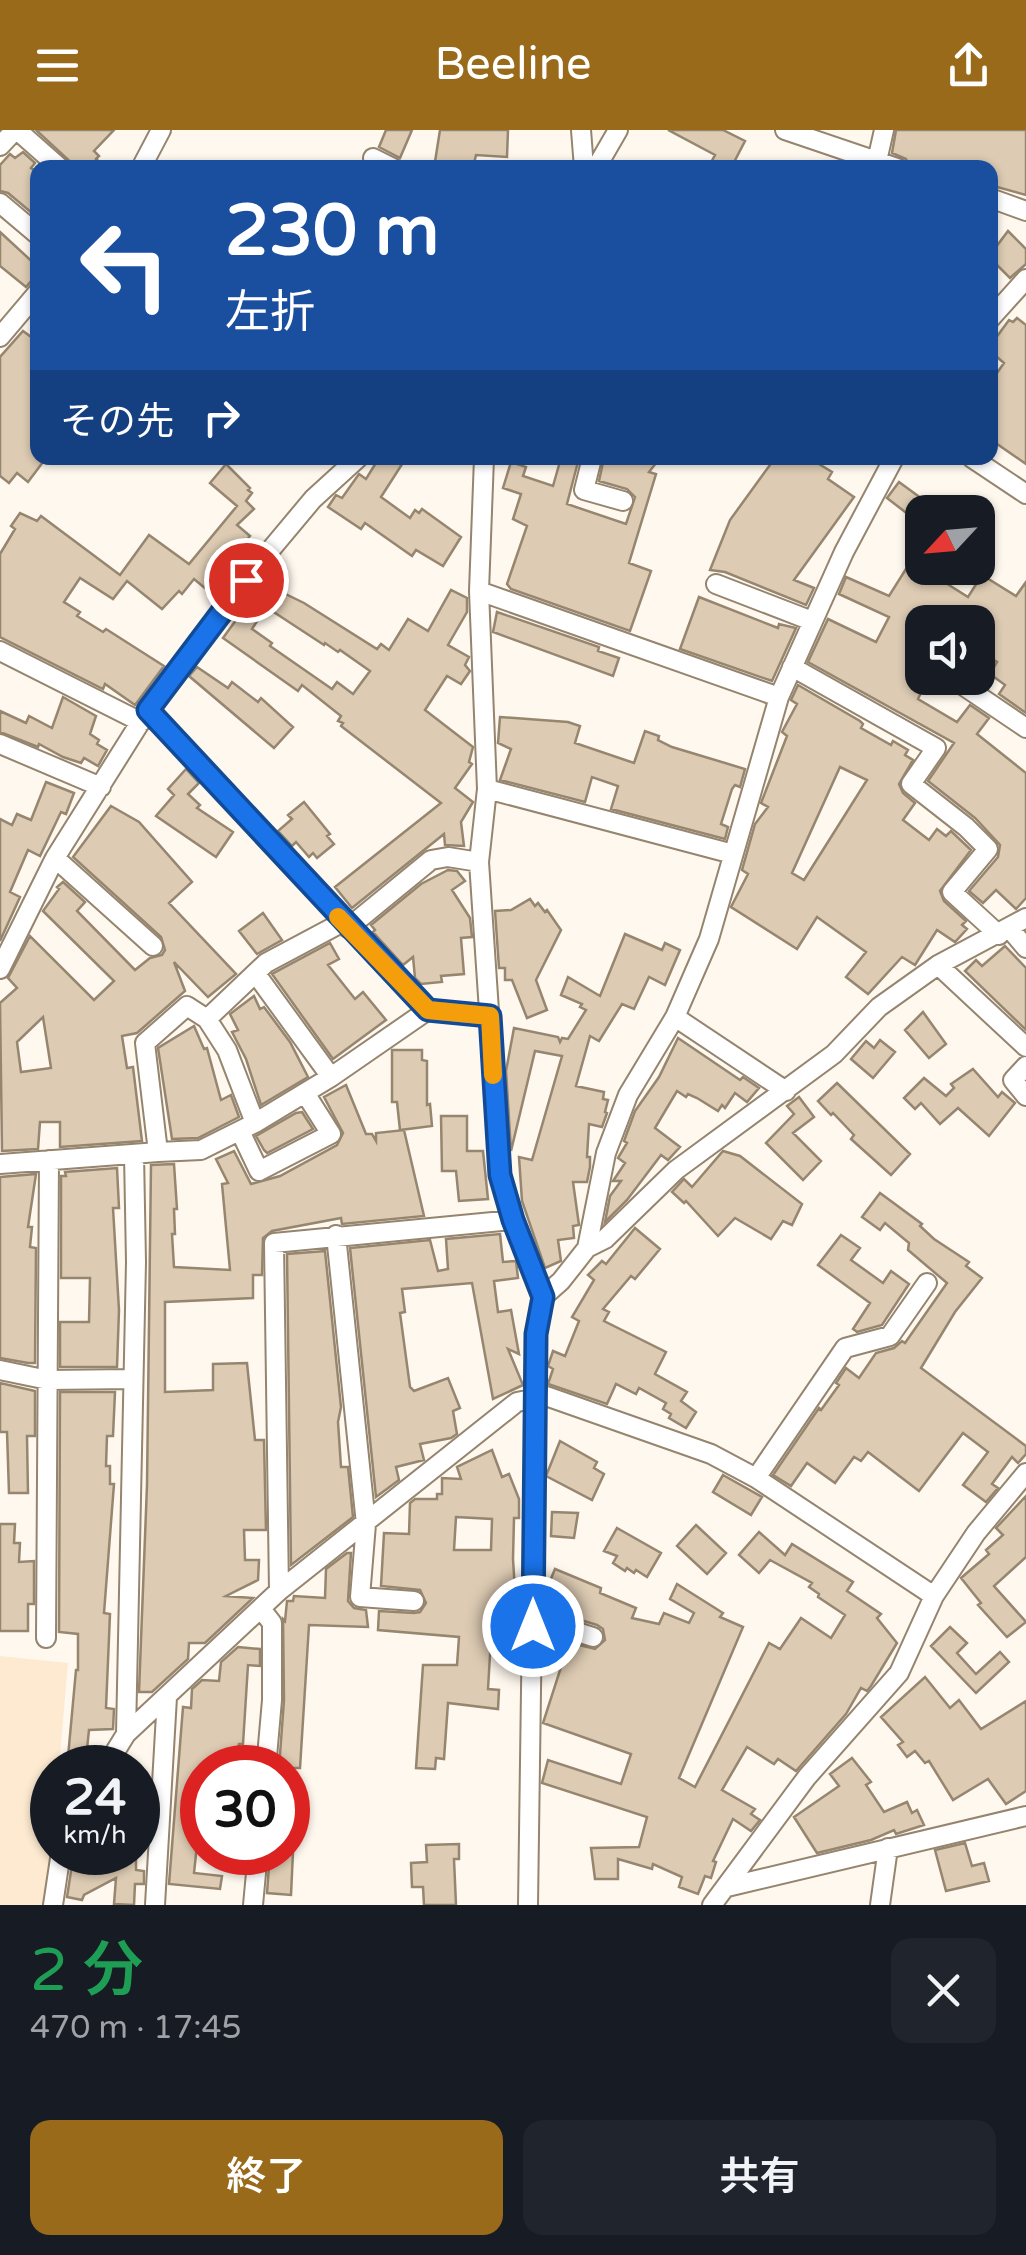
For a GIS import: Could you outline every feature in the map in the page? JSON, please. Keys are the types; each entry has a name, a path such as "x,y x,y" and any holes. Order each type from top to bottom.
{"street":[{"path":"0,146 16,130 51,160"},
{"path":"146,160 162,130"},
{"path":"581,130 583,160"},
{"path":"601,160 618,130"},
{"path":"785,130 874,160"},
{"path":"877,160 884,130"},
{"path":"373,158 377,160"},
{"path":"998,201 1026,211"},
{"path":"0,202 30,229"},
{"path":"998,310 1026,280"},
{"path":"0,337 30,301"},
{"path":"0,969 55,858 145,716 262,560 351,465"},
{"path":"484,465 479,590 487,788 479,862 500,1175 543,1297 536,1334 528,1905"},
{"path":"590,465 584,490 623,501"},
{"path":"543,1297 562,1282 587,1248 606,1153 628,1095 674,1017 709,939 779,697 812,621 890,465"},
{"path":"982,465 1026,494"},
{"path":"716,584 812,621"},
{"path":"479,590 779,697"},
{"path":"0,651 145,716 428,1010 490,1016"},
{"path":"792,667 936,748 912,784 988,850 952,892 1026,948"},
{"path":"977,695 1026,728"},
{"path":"0,744 101,787"},
{"path":"487,788 733,854"},
{"path":"207,1019 266,963 345,925 431,860 448,857 479,862"},
{"path":"55,858 153,946"},
{"path":"587,1248 605,1239 676,1170 834,1054 879,1007 938,964 1026,918"},
{"path":"938,964 1026,1047"},
{"path":"256,974 332,1077"},
{"path":"158,1152 145,1043 187,1006 207,1019 226,1050 258,1172 331,1134 305,1093"},
{"path":"0,1164 201,1150 332,1077 428,1010"},
{"path":"674,1017 786,1091"},
{"path":"1026,1066 1013,1080 1026,1096"},
{"path":"126,1734 136,1262 134,1154"},
{"path":"46,1638 48,1160"},
{"path":"280,1591 274,1243 513,1220"},
{"path":"336,1235 366,1524 360,1596 414,1601"},
{"path":"756,1478 845,1348 890,1336 927,1283"},
{"path":"0,1370 48,1380 132,1379"},
{"path":"119,1745 126,1734 280,1591 516,1402 535,1398 546,1396 711,1454 756,1478 934,1596"},
{"path":"712,1905 807,1777 899,1673 934,1596 976,1533 1026,1472"},
{"path":"262,1610 272,1623 268,1745"},
{"path":"533,1626 558,1626 593,1637"},
{"path":"155,1905 167,1697"},
{"path":"728,1887 1026,1816"},
{"path":"880,1905 888,1848"},
{"path":"54,1905 58,1875"},
{"path":"253,1905 256,1875"}],"shaded area":[{"path":"0,1656 68,1663 61,1745 30,1745 30,1875 47,1875 43,1905 0,1905"}],"building":[{"path":"36,130 114,130 94,151 99,156 97,160 68,160"},
{"path":"386,130 412,130 400,158 379,147"},
{"path":"440,130 508,130 507,157 476,155 475,160 435,160"},
{"path":"668,130 723,130 745,141 735,160 712,160 715,155"},
{"path":"896,130 1026,130 1026,195 998,187 998,160 906,160 892,153"},
{"path":"23,152 32,160 30,211 0,191 0,165 10,154 15,158"},
{"path":"1008,231 1026,249 1026,264 1010,278 998,266 998,244"},
{"path":"0,232 30,260 30,282 26,287 0,266"},
{"path":"1017,318 1026,325 1026,464 998,445 998,372 1004,363 998,358 998,335 1009,320"},
{"path":"23,331 30,336 30,465 41,465 28,482 17,473 9,483 0,476 0,357"},
{"path":"227,465 250,488 252,493 246,501 254,509 237,525 250,536 206,589 194,579 162,609 127,581 113,599 80,578 64,602 80,612 77,616 103,632 106,629 164,666 135,705 105,684 103,689 0,637 0,554 20,513 37,521 41,516 120,575 149,535 189,564 237,506 210,483"},
{"path":"375,465 402,465 381,497 410,518 415,510 419,513 422,509 461,537 443,566 416,550 412,556 365,523 361,529 328,507 336,495 342,498 359,474 366,479"},
{"path":"510,465 526,467 523,476 553,486 559,465 577,465 567,504 626,524 635,497 627,489 599,481 602,465 654,465 649,472 656,474 629,563 651,571 630,631 511,589 507,584 527,526 513,519 521,494 503,488"},
{"path":"770,465 820,465 832,472 828,479 854,497 794,580 814,588 806,605 725,572 710,570 730,520"},
{"path":"899,482 917,495 905,495 905,512 887,498"},
{"path":"905,571 905,585 949,585 968,597 976,585 995,583 1016,596 1026,582 1026,713 999,694 1005,685 995,678 995,605 905,605 905,695 920,695 918,699 957,722 970,705 989,718 977,734 1026,773 1026,898 1016,909 996,890 983,903 969,891 998,857 1000,845 975,818 928,781 954,743 808,662 828,619 876,642 889,617 839,594 846,577 889,596"},
{"path":"263,583 304,603 377,649 381,644 389,650 408,619 428,631 451,590 467,598 467,612 448,645 469,657 465,665 470,671 461,684 447,676 425,710 473,747 469,762 472,764 455,788 473,802 461,822 464,846 445,845 444,834 352,908 335,887 441,803 341,726 341,716 302,685 298,691 223,638","holes":["266,607 324,645 340,650 370,671 353,694 337,682 332,689 252,629"]},
{"path":"699,597 778,628 779,624 796,628 772,681 680,649"},
{"path":"497,612 599,647 598,651 619,658 613,676 493,632"},
{"path":"197,667 228,688 232,682 258,702 261,698 293,727 274,748 189,676"},
{"path":"798,685 860,721 861,728 908,750 905,755 913,760 899,784 915,803 903,820 929,840 937,829 946,836 951,831 971,850 940,891 944,901 966,921 962,925 967,929 955,942 937,930 915,965 902,957 868,994 846,977 866,952 817,917 797,949 731,907 748,874 742,870 755,824 768,807 761,803 787,736 782,732 797,704 791,700","holes":["840,767 867,780 804,880 792,873"]},
{"path":"63,697 96,716 90,734 107,750 98,766 0,732 0,711 26,723 29,716 52,728"},
{"path":"500,717 580,726 575,743 634,763 645,731 672,747 745,769 740,787 735,785 732,789 721,824 728,827 725,839 611,809 618,786 592,777 585,802 500,780 511,749 498,743"},
{"path":"186,769 199,783 188,794 200,805 197,808 233,832 216,857 156,816 174,795 168,789"},
{"path":"46,782 74,793 40,856 28,850 10,892 20,897 0,941 0,819 12,825 17,814 31,820"},
{"path":"304,802 334,844 317,858 313,853 309,857 296,842 292,846 278,831 292,819 288,815"},
{"path":"111,806 139,822 192,882 169,903 236,974 208,997 174,962 185,991 137,1033 122,1036 127,1068 133,1067 142,1141 60,1147 60,1122 40,1122 38,1149 2,1151 0,1003 17,988 8,978 30,936 94,1000 114,981 43,911 57,887 63,882 85,902 77,911 135,970 165,950 161,937 73,857","holes":["43,1017 51,1068 21,1072 17,1042"]},
{"path":"448,870 457,871 465,881 452,890 470,918 472,937 461,938 464,974 441,976 442,982 421,984 415,978 413,957 403,965 371,925 421,884"},
{"path":"530,899 535,906 538,903 547,910 561,930 536,980 547,1010 527,1018 512,980 505,980 505,968 499,968 495,911 511,910"},
{"path":"263,913 282,940 257,954 239,931"},
{"path":"625,934 662,950 665,943 680,950 665,985 649,977 634,1009 622,1004 599,1041 590,1036 576,1086 604,1092 607,1113 602,1127 589,1124 587,1182 573,1182 579,1225 573,1226 574,1238 558,1240 561,1261 545,1268 522,1201 519,1157 532,1160 562,1056 535,1051 511,1151 506,1071 514,1028 558,1037 560,1042 562,1038 568,1039 586,1010 580,1007 582,1004 561,995 568,977 600,996"},
{"path":"330,943 339,959 328,965 355,999 363,992 386,1020 333,1059 272,974"},
{"path":"1005,946 1026,968 1026,1030 965,971 976,960 982,966"},
{"path":"254,996 260,1009 264,1007 290,1042 308,1077 261,1105 246,1059 232,1032 238,1030 230,1014"},
{"path":"923,1012 946,1044 929,1058 905,1030"},
{"path":"194,1026 204,1049 207,1048 221,1100 231,1095 239,1117 198,1138 172,1139 158,1048"},
{"path":"678,1038 740,1080 743,1077 759,1088 747,1102 735,1093 725,1108 722,1105 718,1111 677,1091 655,1128 680,1147 668,1160 661,1155 605,1222 610,1196 621,1181 613,1181 625,1163 618,1158 627,1143 624,1141 635,1111 659,1077"},
{"path":"880,1040 895,1052 873,1078 851,1059 866,1041 874,1048"},
{"path":"392,1050 422,1050 422,1060 427,1061 427,1105 430,1104 432,1126 400,1130 397,1102 392,1102"},
{"path":"973,1069 998,1097 1002,1092 1015,1103 989,1136 958,1108 940,1124 921,1103 915,1109 904,1098 924,1078 946,1096 954,1088 951,1084"},
{"path":"837,1083 910,1154 891,1175 851,1139 854,1135 818,1101"},
{"path":"346,1085 366,1134 372,1134 376,1141 376,1133 404,1130 424,1216 342,1224 341,1218 272,1231 263,1238 262,1275 253,1275 253,1298 165,1302 165,1392 213,1390 213,1364 247,1363 255,1440 264,1440 266,1530 244,1530 245,1560 259,1560 258,1580 226,1596 253,1598 205,1643 189,1643 188,1659 152,1692 139,1692 147,1485 151,1165 174,1164 174,1267 230,1270 222,1184 228,1183 216,1159 234,1151 251,1184 280,1176 337,1145 343,1133 324,1097"},
{"path":"799,1097 814,1117 793,1133 821,1161 803,1180 766,1143 794,1114 787,1106"},
{"path":"302,1112 313,1129 267,1153 256,1136"},
{"path":"441,1116 467,1116 467,1151 483,1151 488,1199 459,1201 456,1171 442,1171"},
{"path":"723,1151 740,1156 802,1204 792,1225 783,1221 771,1239 735,1218 718,1236 686,1201 672,1192 684,1179 692,1187"},
{"path":"117,1168 119,1208 113,1208 119,1310 117,1367 60,1367 60,1322 89,1322 90,1278 61,1278 61,1176 66,1176 65,1172"},
{"path":"36,1174 28,1227 32,1227 30,1247 36,1248 35,1363 28,1363 0,1358 0,1177"},
{"path":"880,1193 922,1224 934,1239 969,1262 966,1266 982,1278 955,1312 921,1368 1026,1446 1026,1454 1018,1463 1012,1457 992,1484 998,1488 986,1502 963,1485 988,1452 963,1433 919,1491 868,1452 861,1461 854,1457 835,1483 807,1463 791,1486 773,1475 839,1385 836,1383 846,1368 859,1378 876,1353 905,1343 947,1283 908,1250 909,1243 885,1223 880,1230 862,1217"},
{"path":"635,1228 660,1249 603,1309 609,1312 604,1321 666,1352 655,1374 687,1392 681,1401 696,1412 686,1428 669,1418 671,1414 663,1409 666,1403 639,1388 636,1394 616,1384 607,1404 548,1384 553,1351 565,1356 579,1321 572,1317 594,1280 588,1275 602,1261 606,1264"},
{"path":"500,1234 503,1262 516,1261 518,1278 494,1281 498,1312 511,1310 519,1354 508,1349 523,1385 493,1399 472,1283 402,1289 405,1312 400,1313 410,1387 414,1391 448,1378 460,1408 453,1411 457,1434 420,1444 424,1460 396,1467 399,1480 376,1497 350,1248 430,1240 438,1271 448,1269 446,1239"},
{"path":"841,1235 860,1248 851,1260 883,1283 891,1271 909,1284 882,1325 857,1332 853,1329 870,1303 818,1265"},
{"path":"325,1251 341,1407 341,1467 348,1467 353,1517 291,1565 287,1254"},
{"path":"0,1383 35,1391 35,1436 27,1436 28,1493 9,1493 7,1432 0,1432"},
{"path":"60,1392 115,1392 113,1436 107,1436 106,1466 110,1466 110,1484 114,1484 104,1613 110,1614 106,1708 114,1709 113,1729 89,1730 87,1745 69,1745 78,1634 59,1632"},
{"path":"560,1441 597,1462 594,1468 604,1474 592,1500 546,1476"},
{"path":"492,1450 502,1477 509,1474 519,1499 519,1518 514,1518 513,1559 518,1639 491,1638 488,1689 499,1690 498,1709 448,1703 444,1759 436,1758 435,1769 416,1768 423,1665 457,1665 459,1637 378,1630 379,1611 420,1612 426,1603 420,1590 381,1586 384,1533 409,1534 410,1503 415,1499 437,1499 437,1494 442,1494 442,1478 461,1479 457,1467","holes":["456,1517 492,1519 491,1550 454,1550"]},
{"path":"723,1475 762,1497 751,1515 713,1492"},
{"path":"1026,1496 1026,1557 994,1586 1026,1622 1007,1637 978,1605 981,1603 961,1578 989,1554 986,1550 1003,1535 996,1528"},
{"path":"552,1512 578,1513 574,1538 551,1536"},
{"path":"0,1524 15,1524 19,1562 34,1561 34,1604 28,1604 28,1631 0,1631"},
{"path":"696,1525 726,1553 707,1574 677,1546"},
{"path":"617,1528 661,1553 647,1577 636,1570 625,1571 613,1563 617,1556 604,1551"},
{"path":"759,1532 785,1555 792,1544 853,1582 847,1591 881,1614 877,1618 897,1643 871,1686 867,1691 861,1688 846,1714 796,1771 778,1759 774,1764 747,1747 722,1790 755,1809 751,1814 760,1820 751,1831 733,1819 713,1861 716,1862 711,1878 705,1876 698,1894 679,1887 682,1877 653,1864 652,1869 618,1859 618,1879 595,1879 591,1848 639,1847 647,1817 542,1783 548,1760 621,1784 631,1754 543,1723 564,1658 546,1654 550,1638 595,1649 605,1640 603,1629 597,1625 561,1614 545,1614 550,1595 545,1593 555,1569 636,1608 632,1618 659,1624 664,1613 689,1623 694,1613 670,1599 677,1584 723,1613 720,1617 743,1627 679,1778 695,1787 769,1643 780,1649 801,1618 831,1638 845,1615 818,1597 809,1587 812,1583 770,1560 759,1573 739,1555"},
{"path":"351,1553 348,1601 354,1608 366,1610 368,1627 309,1625 301,1745 281,1745 283,1619 287,1601 293,1601 294,1596 325,1598 326,1569"},
{"path":"950,1627 967,1643 957,1653 976,1674 1000,1652 1009,1662 976,1693 931,1646"},
{"path":"238,1647 260,1649 260,1666 248,1665 243,1744 180,1745 180,1875 222,1876 220,1889 169,1884 183,1707 191,1708 192,1689 202,1680 219,1681 221,1662"},
{"path":"925,1677 950,1708 959,1700 981,1729 1026,1701 1026,1791 1006,1804 988,1779 953,1800 929,1761 925,1763 915,1751 907,1757 898,1745 903,1742 881,1717"},
{"path":"852,1758 871,1782 866,1785 884,1812 907,1802 912,1813 917,1810 924,1825 817,1853 794,1817 839,1786 830,1774"},
{"path":"965,1843 972,1866 984,1863 989,1881 946,1891 935,1850"},
{"path":"459,1844 459,1859 454,1859 456,1905 424,1905 423,1887 412,1887 411,1863 427,1862 426,1845"},
{"path":"70,1875 144,1875 144,1884 135,1884 134,1905 114,1904 116,1878 84,1895 82,1900 67,1897"},
{"path":"268,1875 292,1875 291,1895 267,1893"}],"slow traffic":[{"path":"338,917 428,1010 490,1016 493,1075"}],"route":[{"path":"246,580 148,710 428,1010 490,1016 500,1175 543,1297 536,1334 533,1626"}]}
